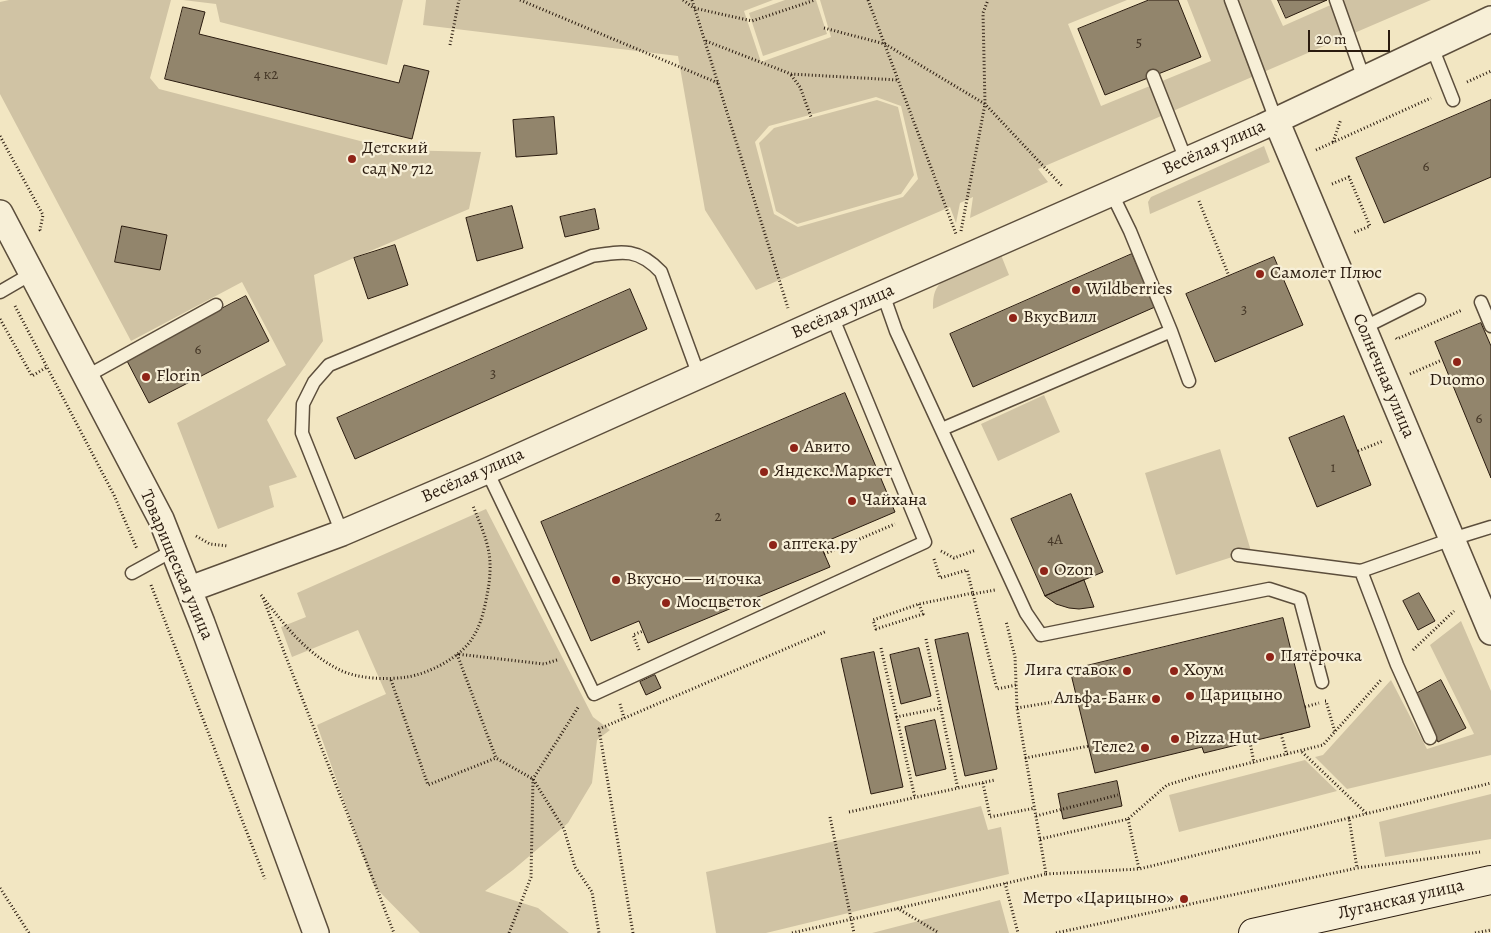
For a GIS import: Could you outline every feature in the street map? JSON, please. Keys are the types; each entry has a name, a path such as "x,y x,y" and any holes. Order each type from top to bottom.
{"main road":[{"name":"Луганская улица","path":"1253,933 1491,880"}],"street":[{"name":"Весёлая улица","path":"190,589 342,533 487,470 832,316 1112,194 1276,120 1491,19"},
{"name":"Солнечная улица","path":"1276,120 1491,632"},
{"name":"Товарищеская улица","path":"0,213 161,519 190,589 316,933"}],"lane":[{"path":"1231,0 1276,120"},
{"path":"1336,0 1364,79"},
{"path":"1432,47 1451,95"},
{"path":"1153,76 1186,160"},
{"path":"1112,194 1130,231 1189,381"},
{"path":"342,533 302,433 303,404 314,382 329,365 592,256 616,252 635,254 650,260 661,272 699,376"},
{"path":"3,290 31,274"},
{"path":"883,294 896,331 1026,614 1041,635 1269,589 1300,599 1322,682"},
{"path":"1363,328 1419,300"},
{"path":"1481,302 1491,326"},
{"path":"86,376 216,305"},
{"path":"487,470 594,694 928,543 832,316"},
{"path":"942,429 1170,331"},
{"path":"1238,555 1361,572 1491,527"},
{"path":"132,573 174,550"},
{"path":"1361,572 1397,665 1430,738"}],"path":[{"path":"450,45 459,0"},
{"path":"520,0 718,84"},
{"path":"683,0 694,8 752,21 815,0"},
{"path":"692,0 790,313"},
{"path":"868,0 959,241 985,104 983,13 988,0"},
{"path":"824,28 885,44 985,104 1068,192"},
{"path":"705,40 791,74 898,80"},
{"path":"1320,159 1316,150 1451,95 1491,71"},
{"path":"791,74 800,86 812,117"},
{"path":"1331,184 1349,176 1370,226 1352,234"},
{"path":"1199,201 1229,276"},
{"path":"3,290 47,367 114,495 144,566 268,886"},
{"path":"1387,316 1397,339 1481,302"},
{"path":"0,319 32,376 47,367"},
{"path":"1410,374 1442,360"},
{"path":"1358,451 1384,440"},
{"path":"394,933 261,594 298,641 320,660 342,672 391,680 415,676 437,668 457,654 473,638 485,610 489,580 489,554 482,526 471,502"},
{"path":"824,554 904,521"},
{"path":"928,543 954,558 982,548"},
{"path":"928,543 940,578 967,570 997,689 1016,685"},
{"path":"919,604 923,614 876,629 873,620 919,604 998,589 995,581"},
{"path":"1040,839 1128,819 1167,786 1197,776 1323,746 1376,684 1457,609"},
{"path":"1005,618 1015,657 1017,708 1046,874"},
{"path":"642,658 633,636 643,631"},
{"path":"633,933 599,729 827,631"},
{"path":"926,638 958,789"},
{"path":"881,648 915,798"},
{"path":"457,654 544,664 574,654"},
{"path":"457,654 496,758 533,778 564,829 575,867 592,892 599,933"},
{"path":"391,680 428,784 496,758"},
{"path":"509,933 531,877 533,778 591,687"},
{"path":"1017,708 1077,698"},
{"path":"1305,706 1326,701 1336,732"},
{"path":"896,717 941,708"},
{"path":"1281,734 1287,755"},
{"path":"1250,742 1254,763"},
{"path":"1025,758 1088,746"},
{"path":"1301,751 1366,813"},
{"path":"849,812 995,780"},
{"path":"983,783 990,817 1035,808"},
{"path":"792,933 1046,874 1139,869 1491,783"},
{"path":"1036,816 1118,795"},
{"path":"830,817 854,933"},
{"path":"1349,818 1357,868"},
{"path":"1128,819 1139,869"},
{"path":"1056,933 1357,868 1482,852"},
{"path":"1005,883 1018,933"},
{"path":"0,888 29,933"},
{"path":"897,908 939,933"},
{"path":"1475,933 1491,930"}],"shaded area":[{"path":"9,0 171,0 150,78 159,89 395,150 481,152 469,209 314,275 323,341 267,420 297,477 269,486 274,507 218,529 177,423 286,365 242,282 131,341 0,94 0,2"},
{"path":"183,0 403,0 387,65 220,22 216,4"},
{"path":"426,0 773,0 744,11 761,62 831,37 820,0 1127,0 1068,24 1101,106 1211,61 1187,0 1271,0 1283,26 1342,0 1431,0 1038,169 1048,182 970,218 973,197 960,203 956,223 950,207 756,290 705,210 678,56 423,25","holes":["876,97 901,106 918,179 903,197 798,227 774,214 755,142 769,126"]},
{"path":"785,0 816,0 827,34 763,56 749,13"},
{"path":"877,100 898,107 914,175 901,194 797,224 776,211 759,143 774,128"},
{"path":"1264,146 1270,162 1150,214 1148,202 1151,197"},
{"path":"1001,255 1009,275 933,309 935,291 943,281 958,272"},
{"path":"1044,395 1060,432 998,461 981,424"},
{"path":"1220,449 1251,551 1176,575 1145,473"},
{"path":"486,509 593,717 610,730 597,740 592,783 568,823 513,870 485,891 538,908 569,933 420,933 374,886 317,725 386,694 358,630 292,657 281,627 306,617 297,593"},
{"path":"1461,621 1491,691 1491,755 1347,789 1315,757 1323,755 1391,680 1427,749 1474,734 1430,645"},
{"path":"1305,760 1337,791 1179,832 1169,795"},
{"path":"1491,794 1491,839 1385,857 1379,822"},
{"path":"981,806 988,830 1001,827 1009,874 766,933 716,933 706,872"},
{"path":"1000,900 1009,933 872,933"}],"building":[{"path":"1149,0 1178,0 1201,57 1105,95 1078,29"},
{"path":"1278,0 1327,0 1286,18"},
{"path":"183,7 205,12 199,34 399,83 404,65 429,71 412,139 165,79"},
{"path":"1491,100 1491,177 1384,223 1356,158"},
{"path":"554,117 557,154 516,157 513,120"},
{"path":"512,206 523,248 477,261 466,218"},
{"path":"595,209 599,229 565,237 560,217"},
{"path":"122,226 167,235 160,270 115,262"},
{"path":"395,245 408,285 368,299 354,258"},
{"path":"1132,254 1155,307 973,387 950,334"},
{"path":"1274,257 1303,325 1215,362 1186,294"},
{"path":"630,289 647,329 355,459 337,418"},
{"path":"246,296 269,341 149,403 126,359"},
{"path":"1481,323 1491,346 1491,478 1435,342"},
{"path":"845,393 895,512 820,544 830,567 648,643 639,621 591,641 541,522"},
{"path":"1344,416 1371,485 1317,507 1289,438"},
{"path":"1071,494 1103,572 1045,596 1011,519"},
{"path":"1084,580 1094,607 1069,608 1056,604 1045,596"},
{"path":"1419,593 1435,621 1418,630 1403,601"},
{"name":"Царицыно","path":"1283,618 1310,727 1204,753 1202,747 1095,773 1070,670"},
{"path":"968,633 997,769 965,776 935,640"},
{"path":"919,648 931,696 901,704 890,655"},
{"path":"874,652 903,787 871,794 841,659"},
{"path":"655,675 661,688 646,695 640,682"},
{"path":"1441,680 1466,728 1438,742 1414,695"},
{"path":"935,720 946,769 916,776 905,727"},
{"path":"1117,781 1122,806 1063,819 1058,794"}],"place":[{"name":"Детский сад № 712","path":"352,159"},
{"name":"Самолет Плюс","path":"1260,274"},
{"name":"Wildberries","path":"1076,290"},
{"name":"ВкусВилл","path":"1013,318"},
{"name":"Duomo","path":"1457,362"},
{"name":"Florin","path":"146,377"},
{"name":"Авито","path":"794,448"},
{"name":"Яндекс.Маркет","path":"764,472"},
{"name":"Чайхана","path":"852,501"},
{"name":"аптека.ру","path":"773,545"},
{"name":"Ozon","path":"1044,571"},
{"name":"Вкусно — и точка","path":"616,580"},
{"name":"Мосцветок","path":"666,603"},
{"name":"Пятёрочка","path":"1270,657"},
{"name":"Лига ставок","path":"1127,671"},
{"name":"Хоум","path":"1174,671"},
{"name":"Царицыно","path":"1190,696"},
{"name":"Альфа-Банк","path":"1156,699"},
{"name":"Pizza Hut","path":"1175,739"},
{"name":"Теле2","path":"1145,748"},
{"name":"Метро «Царицыно»","path":"1184,899"}]}
